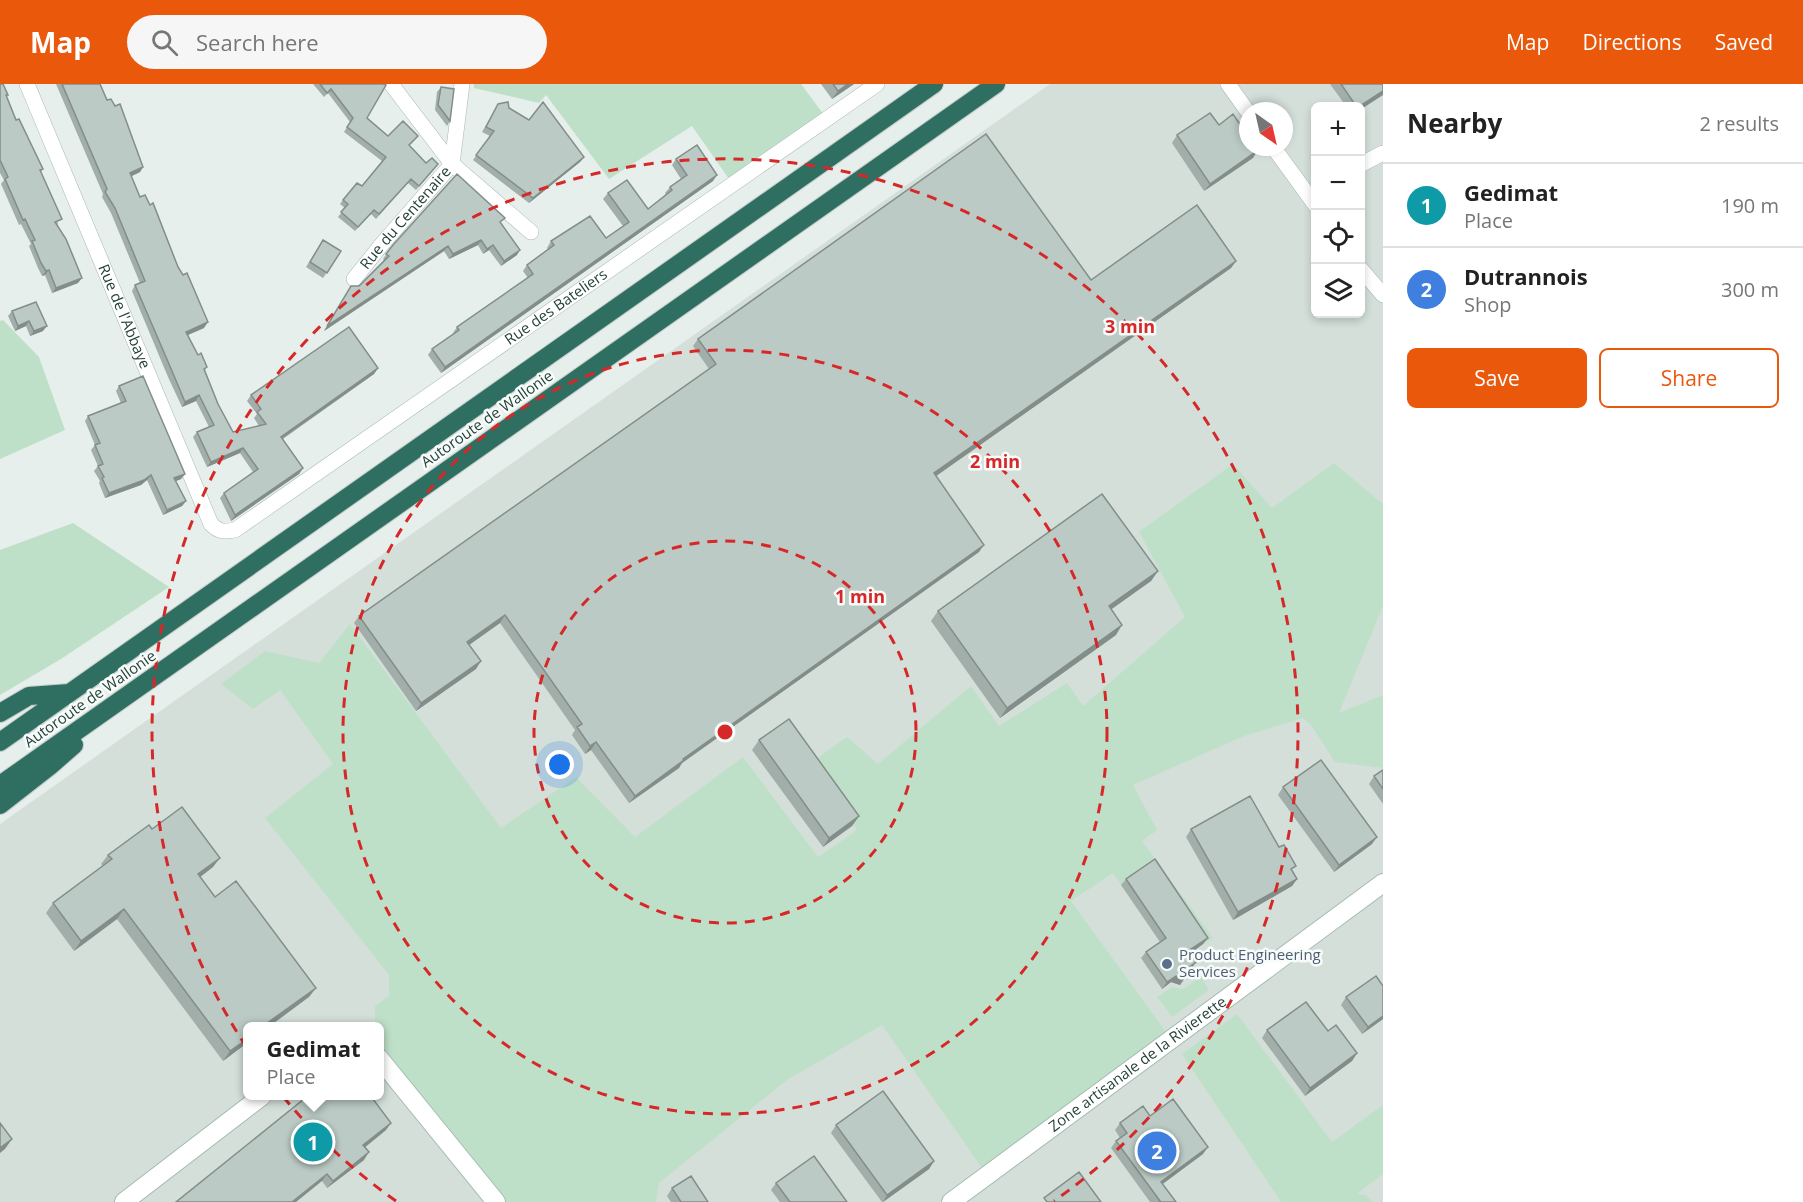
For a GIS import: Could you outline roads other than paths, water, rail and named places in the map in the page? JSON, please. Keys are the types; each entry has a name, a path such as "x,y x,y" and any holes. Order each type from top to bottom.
{"highway":[{"name":"Autoroute de Wallonie","path":"0,742 934,84"},
{"name":"Autoroute de Wallonie","path":"0,785 996,84"},
{"path":"0,713 29,696 70,693"},
{"path":"0,806 50,766 128,695"}],"street":[{"name":"Rue de l'Abbaye","path":"27,84 211,525 224,532 235,530"},
{"path":"391,84 452,164 531,232"},
{"name":"Rue du Centenaire","path":"354,279 452,164 462,84"},
{"name":"Rue des Bateliers","path":"235,530 877,84"},
{"path":"1228,84 1241,102"},
{"path":"1365,162 1383,153"},
{"path":"1281,156 1311,191"},
{"path":"1377,279 1383,295"},
{"name":"Zone artisanale de la Rivierette","path":"951,1202 1383,883"},
{"path":"384,1064 496,1202"},
{"path":"124,1202 256,1100"}],"place":[{"name":"Product Engineering Services","path":"1167,964"},
{"name":"Gedimat","path":"313,1142"},
{"name":"Dutrannois","path":"1157,1151"}]}
